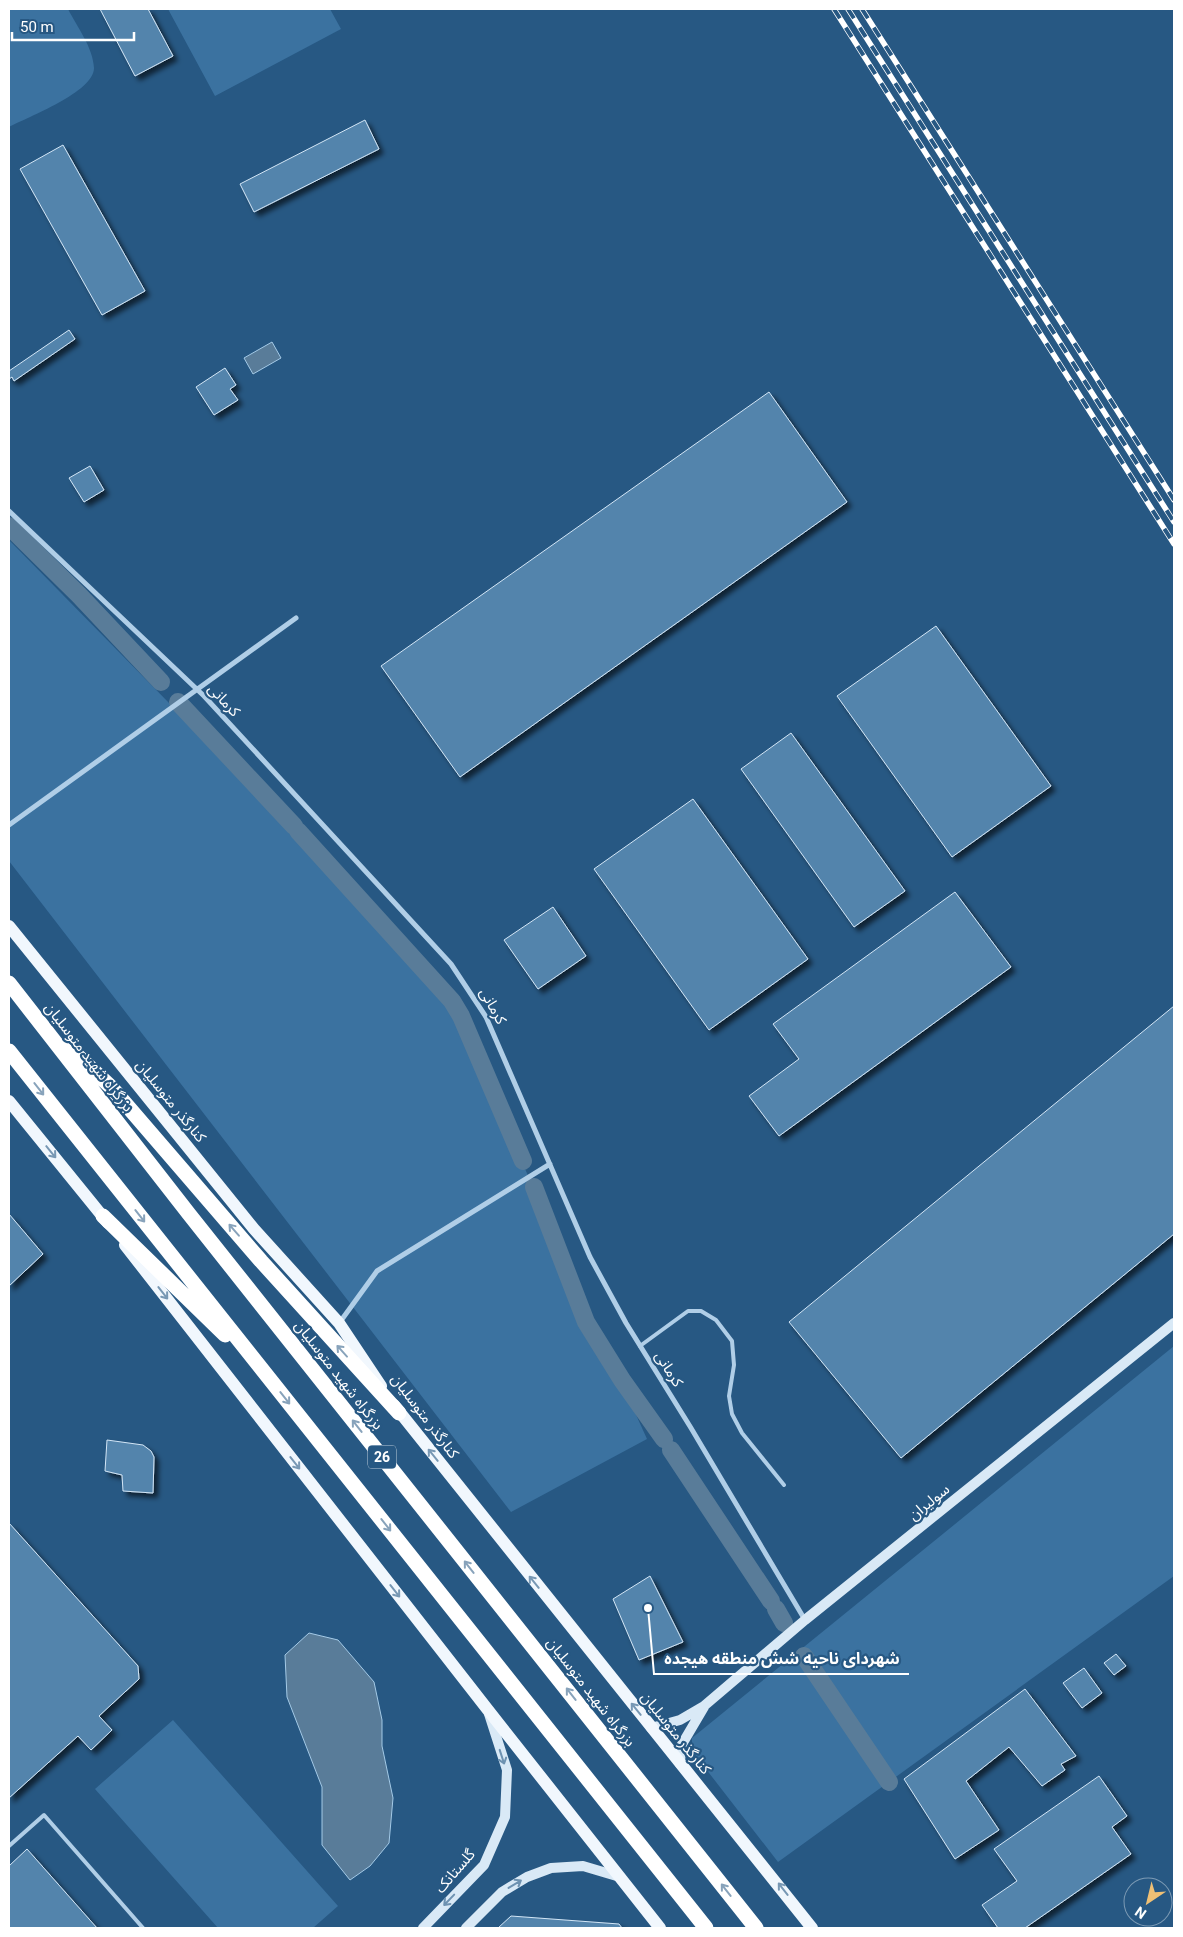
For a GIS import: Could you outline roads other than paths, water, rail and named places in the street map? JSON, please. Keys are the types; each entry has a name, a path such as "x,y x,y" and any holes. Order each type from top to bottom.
{"highway":[{"name":"بزرگراه شهید متوسلیان","path":"9,983 201,1230 756,1928"},
{"path":"37,1020 111,1087 261,1261 399,1413"},
{"name":"26","path":"9,1050 706,1928"},
{"path":"102,1216 272,1381"}],"main road":[{"name":"کنارگذر متوسلیان","path":"9,926 254,1229 339,1323 399,1413 812,1928"},
{"path":"9,1101 102,1216 660,1928"},
{"name":"سولیران","path":"704,1706 805,1620 1174,1323"},
{"path":"652,1728 680,1720 704,1706"},
{"path":"680,1764 681,1746 704,1706"},
{"name":"گلستانک","path":"423,1928 484,1865 504,1817 506,1770 488,1710"},
{"path":"466,1928 502,1892 527,1877 551,1868 583,1866 620,1877"}],"street":[{"name":"کرمانی","path":"9,511 196,689 425,936 470,990 486,1017 590,1257 640,1346 805,1620"},
{"path":"9,825 296,618"},
{"path":"339,1323 376,1271 550,1164"}],"lane":[{"path":"640,1346 688,1311 702,1311 716,1320 732,1341 734,1365 729,1396 732,1414 742,1432 784,1484"},
{"path":"9,1846 44,1815 143,1928"}],"waterway":[{"path":"9,526 79,595 161,682"},
{"path":"178,702 294,826"},
{"path":"298,831 452,1001 461,1016 523,1161"},
{"path":"534,1187 586,1322 622,1380 664,1439"},
{"path":"671,1450 771,1601"},
{"path":"776,1609 784,1623"},
{"path":"804,1656 889,1782"}],"railway":[{"path":"834,9 1174,544"},
{"path":"848,9 1174,522"},
{"path":"862,9 1174,500"}],"place":[{"name":"شهردای ناحیه شش منطقه هیجده","path":"648,1608"}]}
